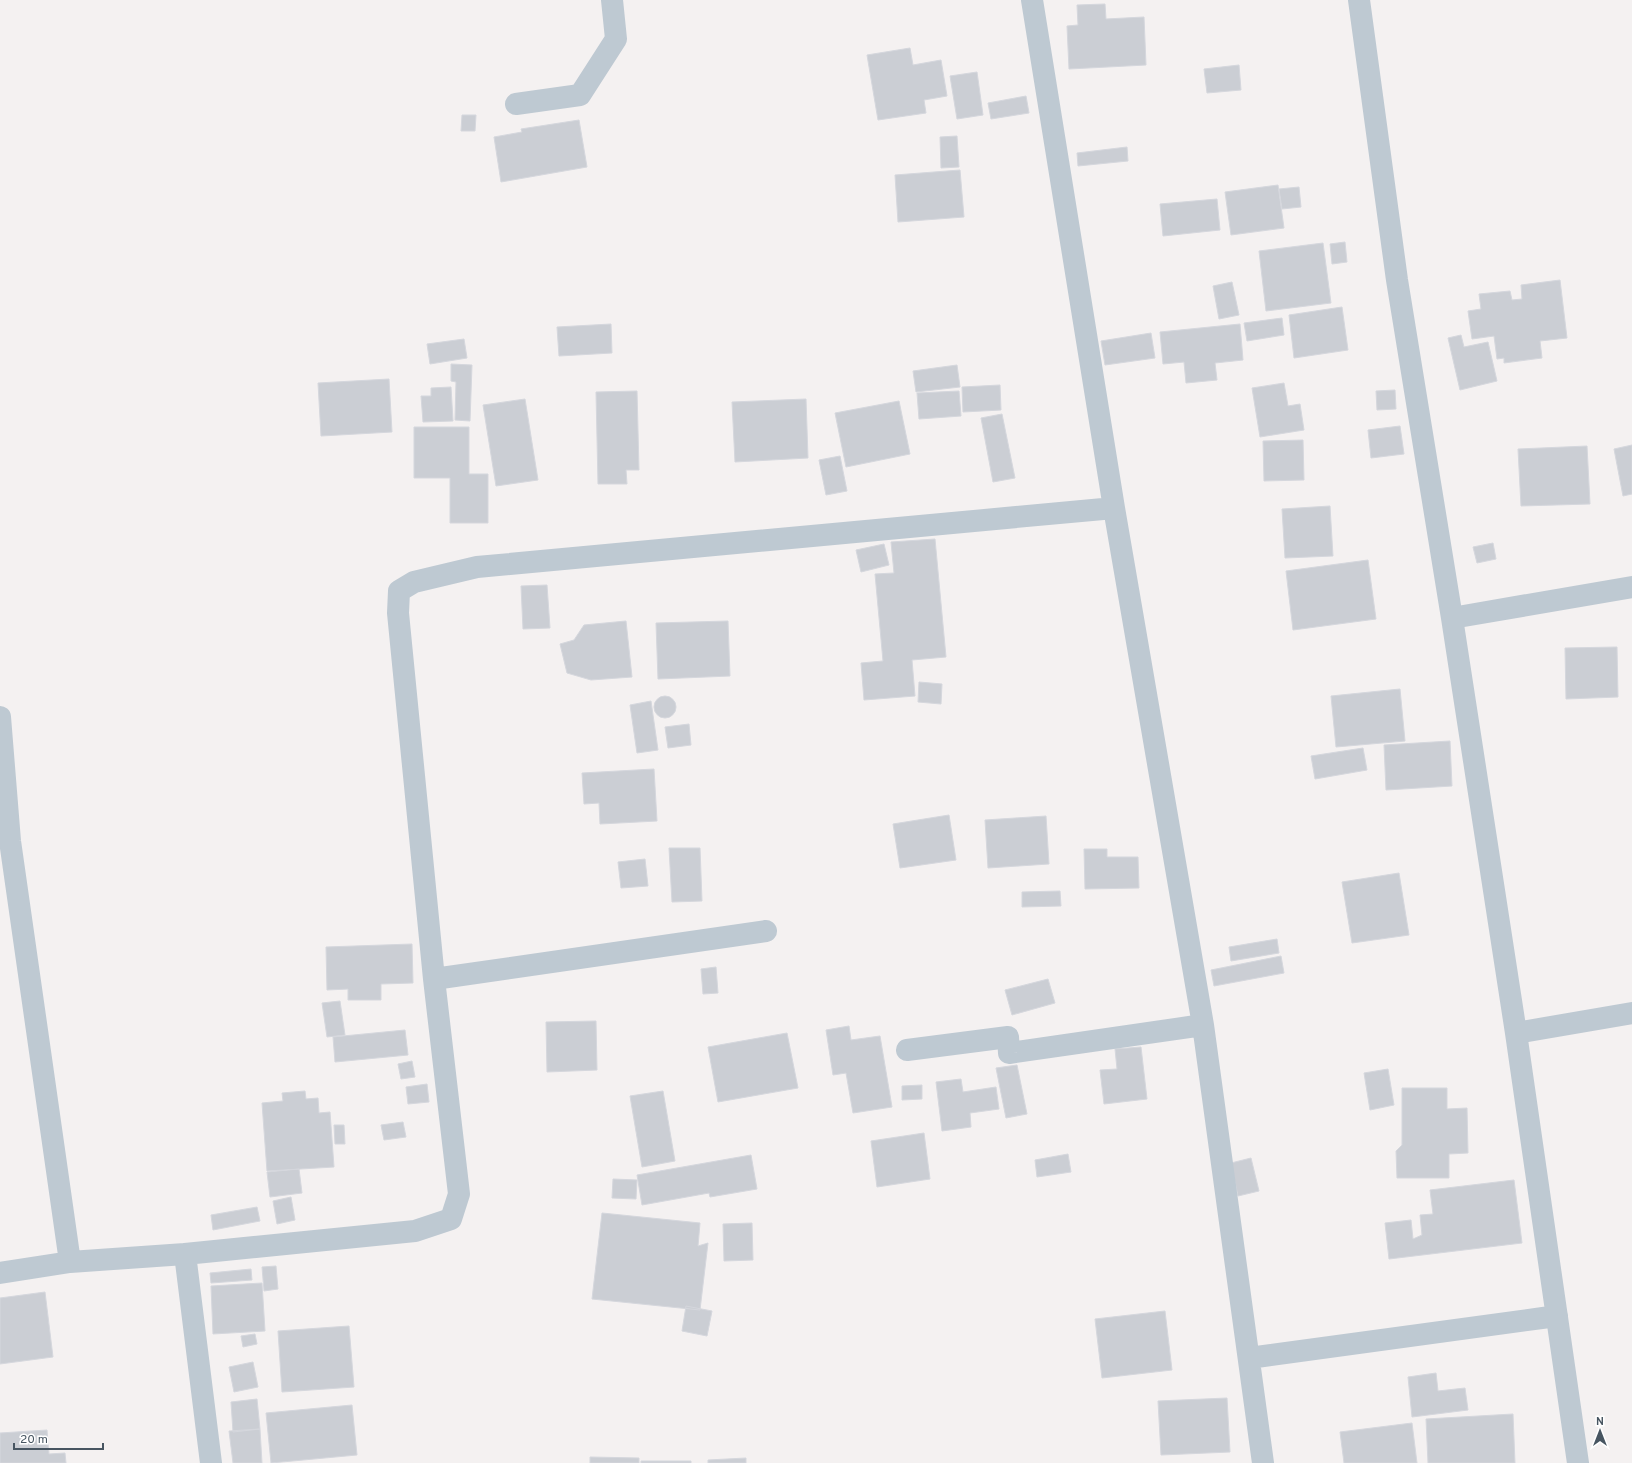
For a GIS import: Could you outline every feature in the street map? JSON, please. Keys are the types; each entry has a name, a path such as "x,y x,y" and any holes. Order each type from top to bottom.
{"street":[{"path":"516,104 580,95 616,39 612,0"},
{"path":"1032,0 1114,508 1203,1025 1263,1463"},
{"path":"1359,0 1397,280 1452,618 1516,1034 1578,1463"},
{"path":"0,1273 70,1262 185,1254 415,1231 451,1219 460,1194 434,979 398,613 399,591 414,582 477,567 1114,508"},
{"path":"1452,618 1632,587"},
{"path":"0,717 10,841 70,1262"},
{"path":"434,979 766,931"},
{"path":"1516,1034 1632,1013"},
{"path":"907,1050 1008,1037 1009,1053 1203,1025"},
{"path":"185,1254 212,1463"},
{"path":"1249,1358 1557,1316"}],"building":[{"path":"1105,4 1106,19 1144,17 1146,65 1069,69 1067,26 1078,25 1077,5"},
{"path":"910,48 913,65 941,60 947,96 924,100 926,113 878,120 867,55"},
{"path":"1239,65 1241,90 1207,93 1204,69"},
{"path":"977,72 983,115 957,119 950,76"},
{"path":"1026,96 1029,113 991,119 988,103"},
{"path":"462,115 476,115 475,131 461,131"},
{"path":"579,120 587,167 501,182 494,137 522,132 521,129"},
{"path":"957,136 959,167 941,168 940,137"},
{"path":"1127,147 1128,161 1078,166 1077,153"},
{"path":"960,170 964,217 898,222 895,175"},
{"path":"1278,185 1284,228 1231,235 1225,192"},
{"path":"1299,187 1301,207 1282,209 1279,189"},
{"path":"1217,199 1220,230 1163,236 1160,204"},
{"path":"1345,242 1347,262 1332,264 1330,244"},
{"path":"1323,243 1331,303 1266,311 1259,251"},
{"path":"1560,280 1567,338 1540,341 1542,358 1504,363 1504,358 1497,359 1494,336 1472,339 1468,311 1481,309 1479,294 1510,291 1512,300 1522,299 1521,285"},
{"path":"1232,282 1239,315 1219,319 1213,286"},
{"path":"1342,307 1348,350 1294,358 1289,315"},
{"path":"1282,318 1284,335 1247,341 1244,323"},
{"path":"611,324 612,353 559,356 557,327"},
{"path":"1240,324 1243,360 1215,363 1217,380 1186,383 1184,362 1163,364 1160,332"},
{"path":"1151,333 1155,358 1105,365 1101,341"},
{"path":"1461,335 1464,347 1488,342 1497,381 1460,390 1448,338"},
{"path":"464,339 467,358 430,364 427,344"},
{"path":"451,364 472,365 470,421 455,420 456,382 451,381"},
{"path":"957,365 960,387 916,392 913,371"},
{"path":"389,379 392,432 321,436 318,383"},
{"path":"1284,383 1288,406 1300,404 1304,430 1260,437 1252,388"},
{"path":"1000,385 1001,410 963,412 962,387"},
{"path":"451,387 453,421 423,422 421,396 431,396 431,388"},
{"path":"1395,390 1396,409 1377,410 1376,391"},
{"path":"637,391 639,470 626,470 627,484 598,484 596,392"},
{"path":"959,391 961,416 919,419 917,393"},
{"path":"525,399 538,480 496,486 483,405"},
{"path":"806,399 808,458 735,462 732,402"},
{"path":"899,401 910,454 846,467 835,413"},
{"path":"1002,414 1015,478 993,482 981,418"},
{"path":"1400,426 1404,454 1371,458 1368,430"},
{"path":"414,427 469,427 469,474 488,474 488,523 450,523 450,478 414,478"},
{"path":"1303,440 1304,480 1264,481 1263,441"},
{"path":"1632,445 1632,494 1623,496 1614,449"},
{"path":"1587,446 1590,504 1521,506 1518,449"},
{"path":"840,456 847,491 826,495 819,460"},
{"path":"1330,506 1333,556 1285,558 1282,509"},
{"path":"935,539 946,657 912,660 915,696 864,700 861,663 883,661 875,574 894,573 891,542"},
{"path":"1493,543 1496,559 1477,563 1473,547"},
{"path":"884,544 889,565 861,572 856,550"},
{"path":"1368,560 1376,619 1293,630 1286,571"},
{"path":"547,585 550,628 523,629 521,586"},
{"path":"626,621 632,677 591,680 567,673 560,644 574,640 584,625"},
{"path":"728,621 730,676 658,679 656,623"},
{"path":"1617,647 1618,697 1566,699 1565,648"},
{"path":"919,682 942,684 941,704 918,702"},
{"path":"1400,689 1405,741 1336,747 1331,696"},
{"path":"665,696 673,699 676,707 673,715 665,718 657,715 654,707 657,699"},
{"path":"651,701 658,750 637,753 630,705"},
{"path":"689,724 691,745 668,748 665,727"},
{"path":"1450,741 1452,786 1386,790 1384,745"},
{"path":"1363,748 1367,770 1315,779 1311,756"},
{"path":"654,769 657,821 600,824 599,803 584,804 582,773"},
{"path":"949,815 956,860 900,868 893,824"},
{"path":"1046,816 1049,864 988,868 985,820"},
{"path":"669,848 700,848 702,901 672,902"},
{"path":"1084,849 1107,849 1107,857 1138,857 1139,888 1085,889"},
{"path":"645,859 648,886 621,888 618,862"},
{"path":"1399,873 1409,935 1352,943 1342,882"},
{"path":"1060,891 1061,906 1022,907 1022,892"},
{"path":"1277,939 1279,953 1231,961 1229,947"},
{"path":"412,944 413,983 381,984 381,1000 348,1000 348,989 327,990 326,947"},
{"path":"1281,956 1284,973 1214,986 1211,970"},
{"path":"716,967 718,993 703,994 701,969"},
{"path":"1048,979 1055,1003 1012,1015 1005,990"},
{"path":"340,1001 345,1035 327,1037 322,1003"},
{"path":"596,1021 597,1070 547,1072 546,1022"},
{"path":"849,1026 851,1040 880,1036 892,1107 853,1113 846,1073 833,1075 826,1030"},
{"path":"405,1030 408,1055 335,1062 333,1037"},
{"path":"787,1033 798,1088 718,1102 708,1047"},
{"path":"1141,1047 1147,1099 1104,1104 1100,1070 1117,1069 1115,1049"},
{"path":"412,1061 415,1077 401,1079 398,1064"},
{"path":"1017,1065 1027,1114 1006,1118 996,1068"},
{"path":"1388,1069 1394,1105 1370,1110 1364,1073"},
{"path":"961,1079 963,1092 996,1087 999,1109 970,1113 971,1127 942,1131 936,1082"},
{"path":"427,1084 429,1102 408,1104 406,1087"},
{"path":"922,1085 922,1099 902,1100 902,1086"},
{"path":"1402,1088 1447,1088 1447,1109 1467,1108 1468,1153 1449,1154 1449,1178 1397,1178 1396,1151 1402,1145"},
{"path":"305,1091 306,1099 318,1098 319,1113 330,1112 334,1167 267,1171 262,1103 283,1101 282,1093"},
{"path":"663,1091 675,1161 642,1167 630,1096"},
{"path":"403,1122 406,1137 384,1140 381,1125"},
{"path":"334,1125 344,1125 345,1144 335,1144"},
{"path":"924,1133 930,1179 877,1187 871,1141"},
{"path":"1068,1154 1071,1172 1037,1177 1035,1160"},
{"path":"751,1155 757,1189 710,1197 709,1193 642,1205 637,1175"},
{"path":"1251,1158 1259,1191 1238,1196 1231,1163"},
{"path":"299,1169 302,1193 270,1197 267,1172"},
{"path":"613,1179 637,1180 636,1199 612,1198"},
{"path":"1514,1180 1522,1243 1389,1259 1385,1223 1411,1220 1413,1239 1422,1235 1420,1215 1433,1214 1430,1190"},
{"path":"291,1197 295,1220 277,1224 273,1201"},
{"path":"257,1207 260,1221 213,1230 211,1215"},
{"path":"602,1213 700,1223 698,1246 708,1243 700,1310 592,1299"},
{"path":"752,1223 753,1260 724,1261 723,1224"},
{"path":"276,1266 278,1289 264,1291 262,1267"},
{"path":"251,1269 252,1280 211,1283 210,1273"},
{"path":"262,1283 265,1331 213,1334 211,1286"},
{"path":"45,1292 53,1357 0,1364 0,1298"},
{"path":"686,1306 712,1311 707,1336 682,1331"},
{"path":"1165,1311 1172,1370 1102,1378 1095,1319"},
{"path":"349,1326 354,1387 282,1392 278,1331"},
{"path":"255,1334 257,1344 243,1347 241,1336"},
{"path":"253,1362 258,1387 234,1392 229,1367"},
{"path":"1436,1373 1438,1391 1465,1388 1468,1410 1412,1417 1408,1377"},
{"path":"1227,1398 1230,1452 1161,1455 1158,1401"},
{"path":"257,1399 260,1429 233,1432 231,1402"},
{"path":"352,1405 357,1455 271,1463 266,1413"},
{"path":"1513,1414 1515,1463 1428,1463 1426,1419"},
{"path":"1412,1423 1417,1463 1344,1463 1340,1432"},
{"path":"260,1429 262,1463 233,1463 229,1431"},
{"path":"47,1430 49,1454 65,1453 66,1463 0,1463 0,1433"},
{"path":"590,1457 639,1458 639,1463 590,1463"},
{"path":"746,1458 746,1463 708,1463 708,1460"},
{"path":"641,1461 691,1461 691,1463 641,1463"}]}
